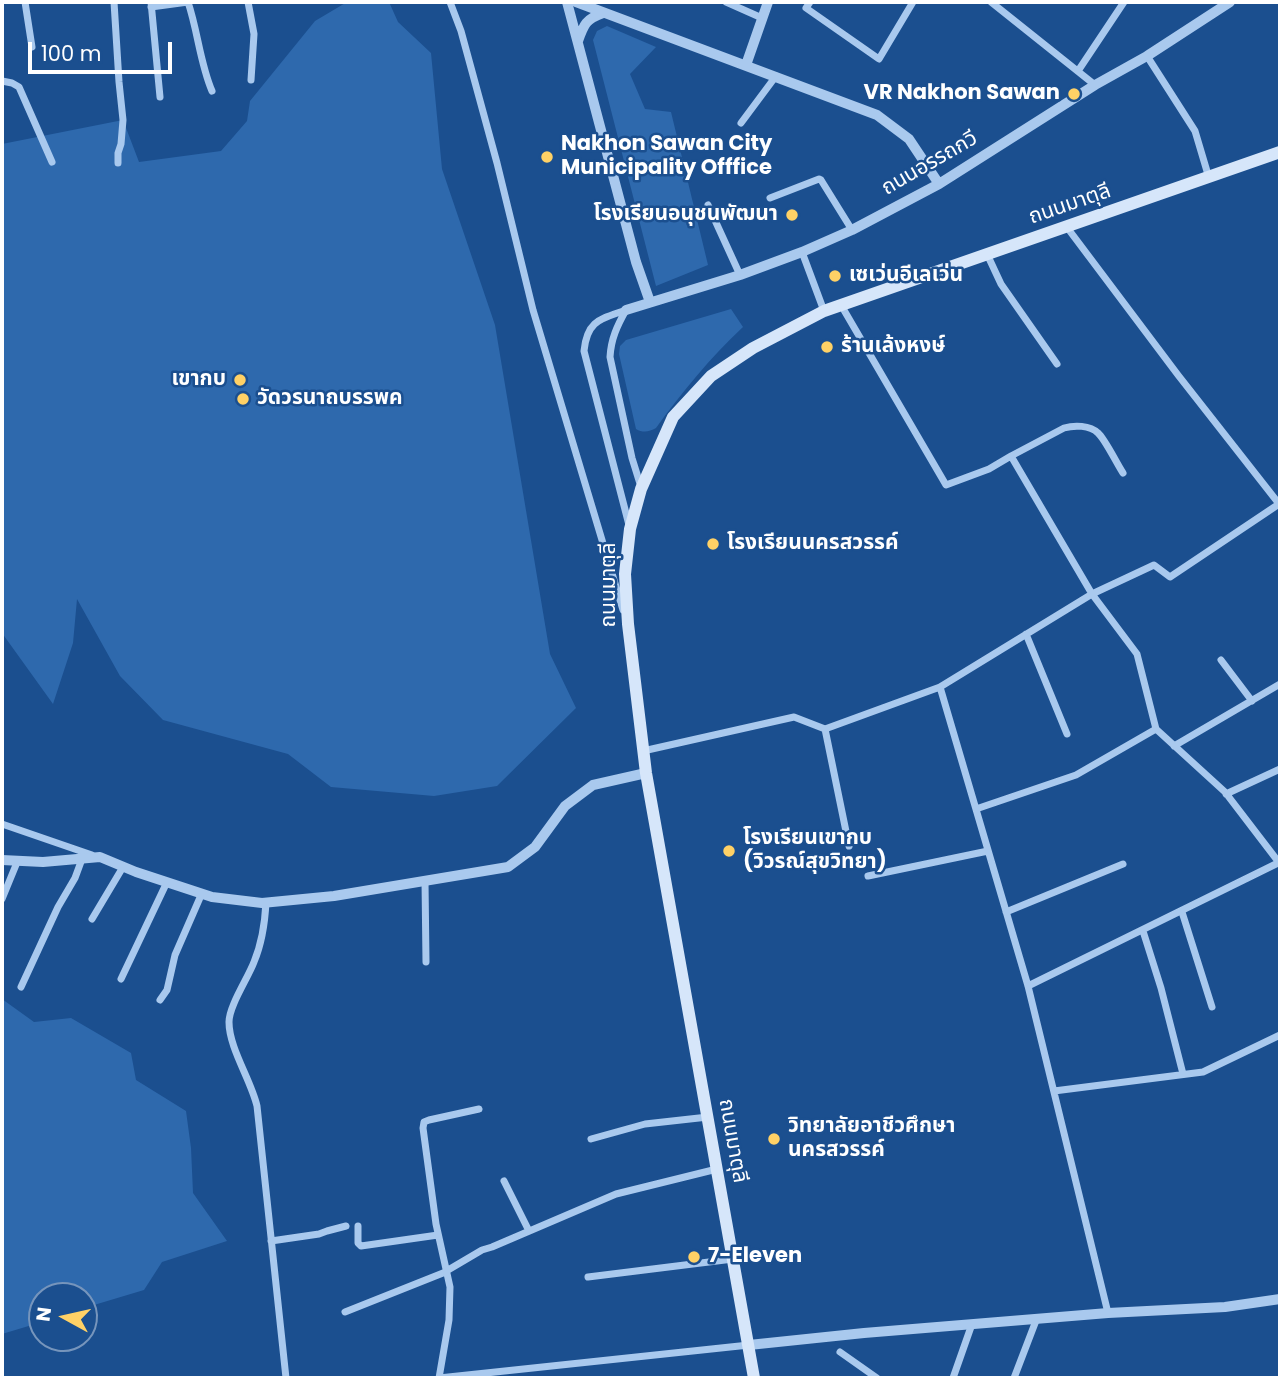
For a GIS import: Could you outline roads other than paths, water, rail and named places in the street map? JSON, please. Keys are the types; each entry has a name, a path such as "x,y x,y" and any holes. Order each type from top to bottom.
{"main road":[{"name":"ถนนมาตุลี","path":"754,1378 643,751 625,574 630,529 641,489 673,417 711,376 753,348 824,311 1066,226 1279,156"}],"street":[{"path":"25,2 32,47"},
{"path":"114,2 123,120 118,163"},
{"path":"160,97 151,4 188,2 205,74 212,92"},
{"path":"248,2 254,34 251,80"},
{"path":"450,2 483,110 533,310 628,624"},
{"path":"567,2 636,261 650,302"},
{"path":"576,2 877,115 909,139 939,184"},
{"path":"726,2 762,19"},
{"path":"746,65 768,2"},
{"path":"810,2 806,8 879,59 913,2"},
{"path":"991,2 1095,85"},
{"path":"1078,71 1124,2"},
{"name":"ถนนอรรถกวี","path":"626,310 740,275 852,230 939,184 1230,2"},
{"path":"578,41 590,18 603,13"},
{"path":"1147,56 1195,131 1209,178"},
{"path":"741,123 776,76"},
{"path":"2,81 19,87 52,162"},
{"path":"770,198 819,179 852,230"},
{"path":"708,205 740,275"},
{"path":"643,751 794,717 825,729 940,687 1092,594 1154,565 1170,577 1280,505 1066,226"},
{"path":"802,252 824,311"},
{"path":"987,254 1001,284 1057,364"},
{"path":"841,305 946,485 989,469 1070,426 1084,426 1097,432 1123,473"},
{"path":"626,310 615,330 610,345 610,357 641,489"},
{"path":"626,310 598,320 584,342 584,351 630,529"},
{"path":"1011,456 1092,594 1137,654 1156,729 1226,794 1280,863 1028,986"},
{"path":"1026,634 1067,734"},
{"path":"1221,660 1252,701"},
{"path":"1174,746 1280,684"},
{"path":"940,687 1028,986 1108,1312"},
{"path":"825,729 849,846"},
{"path":"976,809 1076,775 1156,729"},
{"path":"1226,794 1280,769"},
{"path":"2,824 212,897 266,902 334,896 508,867 535,847 565,806 593,785 646,773"},
{"path":"868,876 988,850"},
{"path":"2,860 43,862 100,858"},
{"path":"21,987 82,859"},
{"path":"2,899 18,860"},
{"path":"1006,912 1123,864"},
{"path":"92,919 122,867"},
{"path":"425,881 426,962"},
{"path":"121,979 167,882"},
{"path":"160,1000 167,990 175,956 202,894"},
{"path":"266,902 263,931 255,960 231,1012 229,1023 257,1106 286,1378"},
{"path":"1182,912 1212,1007"},
{"path":"1143,931 1183,1074"},
{"path":"1054,1091 1203,1072 1280,1035"},
{"path":"479,1109 424,1122 423,1128 438,1235 450,1287 450,1309 439,1378 864,1333 1108,1312 1225,1307 1280,1298"},
{"path":"592,1139 645,1124 708,1117"},
{"path":"345,1312 447,1271 482,1250 616,1194 717,1169"},
{"path":"504,1181 529,1231"},
{"path":"271,1241 319,1234 346,1226"},
{"path":"358,1226 358,1243 361,1246 438,1235"},
{"path":"588,1277 734,1259"},
{"path":"1014,1378 1037,1318"},
{"path":"953,1378 972,1324"},
{"path":"840,1352 877,1378"}],"place":[{"name":"VR Nakhon Sawan","path":"1074,94"},
{"name":"Nakhon Sawan City Municipality Offfice","path":"547,157"},
{"name":"โรงเรียนอนุชนพัฒนา","path":"792,215"},
{"name":"เซเว่นอีเลเว่น","path":"835,276"},
{"name":"ร้านเล้งหงษ์","path":"827,347"},
{"name":"เขากบ","path":"240,380"},
{"name":"วัดวรนาถบรรพค","path":"243,399"},
{"name":"โรงเรียนนครสวรรค์","path":"713,544"},
{"name":"โรงเรียนเขากบ (วิวรณ์สุขวิทยา)","path":"729,851"},
{"name":"วิทยาลัยอาชีวศึกษา นครสวรรค์","path":"774,1139"},
{"name":"7-Eleven","path":"694,1257"}]}
